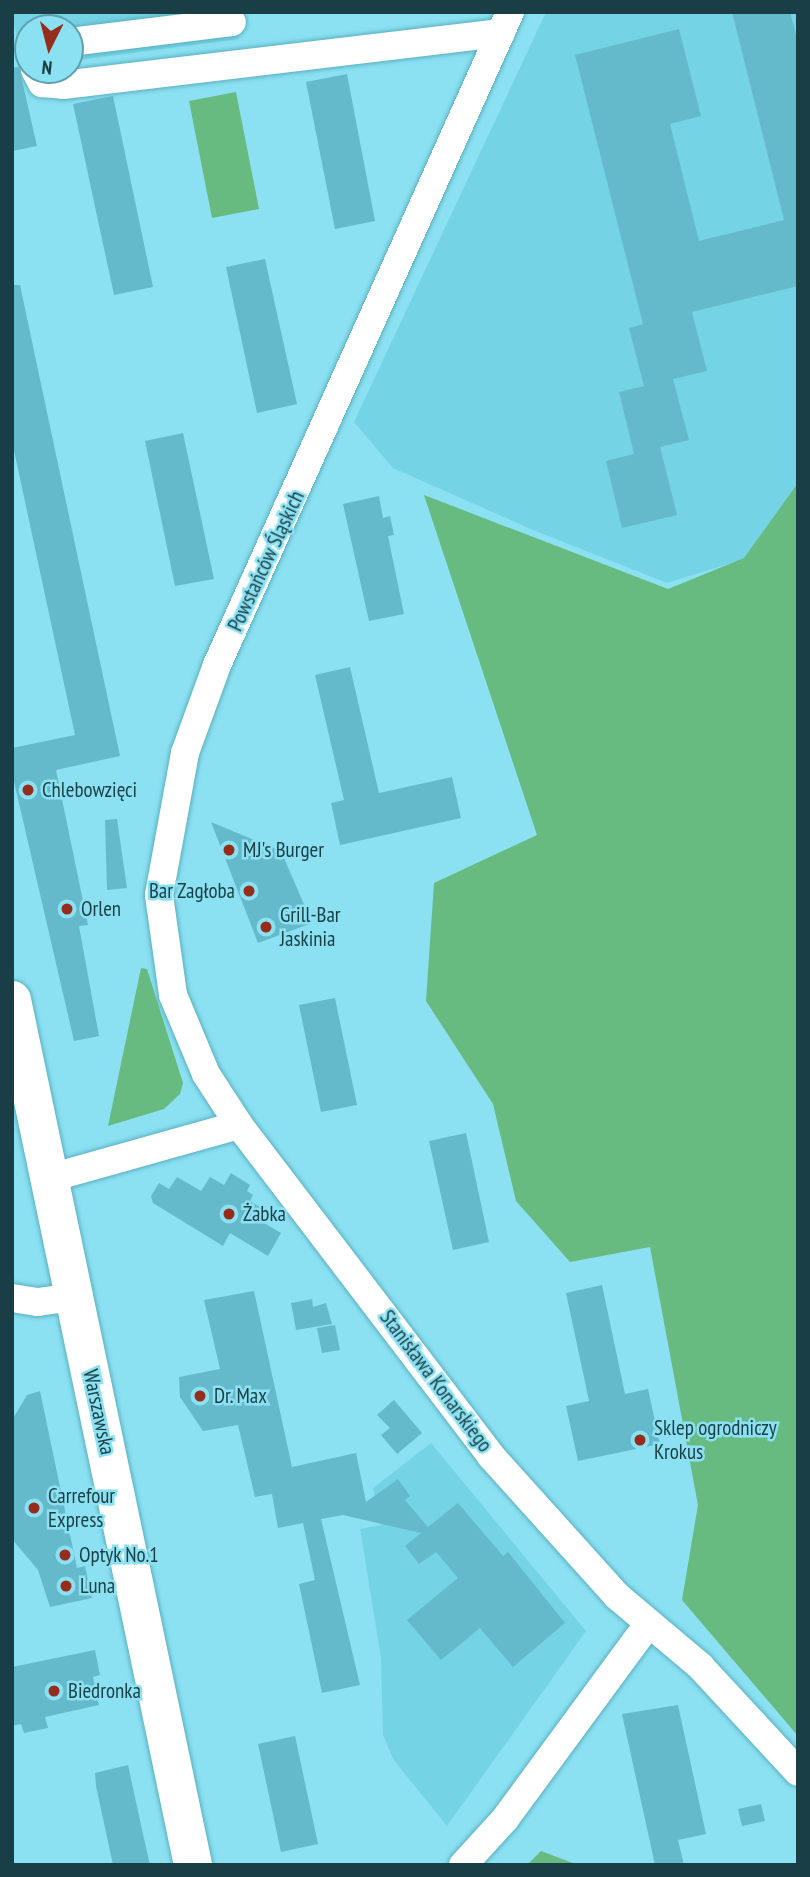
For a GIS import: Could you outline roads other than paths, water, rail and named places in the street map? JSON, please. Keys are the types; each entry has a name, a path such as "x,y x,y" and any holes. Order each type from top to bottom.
{"main road":[{"name":"Warszawska","path":"12,1000 193,1865"}],"street":[{"path":"84,40 232,22"},
{"path":"84,82 505,23"},
{"name":"Powstańców Śląskich","path":"239,1125 206,1074 173,995 159,895 186,753 217,665 505,23"},
{"path":"52,84 70,84"},
{"path":"50,1178 239,1125"},
{"name":"Stanisława Konarskiego","path":"239,1125 491,1456 648,1624 700,1666 798,1772"},
{"path":"12,1298 38,1302 74,1297"},
{"path":"463,1865 505,1819 648,1624"}],"place":[{"name":"Chlebowzięci","path":"28,790"},
{"name":"MJ's Burger","path":"229,850"},
{"name":"Bar Zagłoba","path":"249,891"},
{"name":"Orlen","path":"67,909"},
{"name":"Grill-Bar Jaskinia","path":"266,927"},
{"name":"Żabka","path":"229,1214"},
{"name":"Dr. Max","path":"200,1396"},
{"name":"Sklep ogrodniczy Krokus","path":"640,1440"},
{"name":"Carrefour Express","path":"34,1508"},
{"name":"Optyk No.1","path":"65,1555"},
{"name":"Luna","path":"66,1586"},
{"name":"Biedronka","path":"54,1691"}]}
